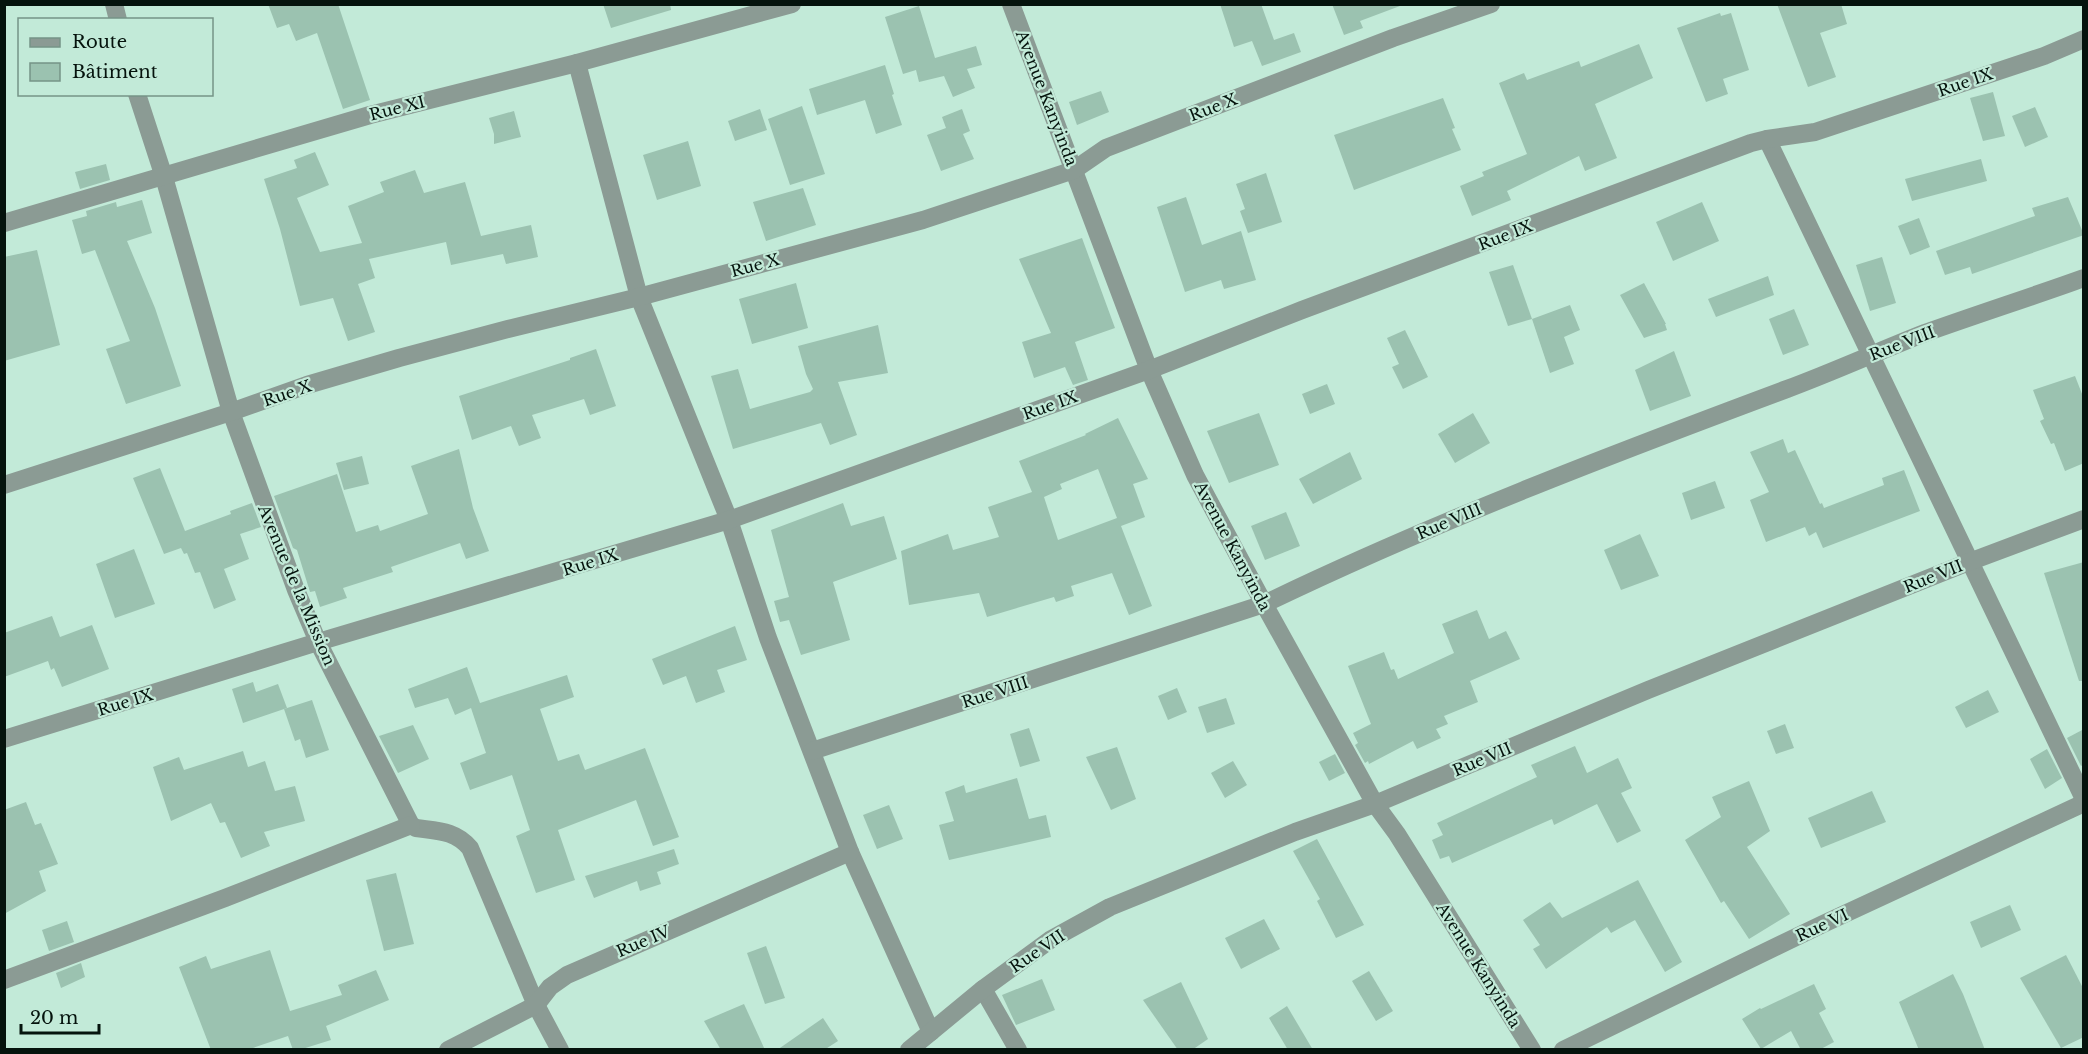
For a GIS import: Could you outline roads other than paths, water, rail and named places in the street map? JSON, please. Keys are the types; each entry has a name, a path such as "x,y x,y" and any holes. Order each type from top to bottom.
{"street":[{"name":"Rue XI","path":"4,223 369,115 577,63 792,4"},
{"name":"Avenue Kanyinda","path":"1011,4 1149,370 1195,474 1375,804 1403,843 1532,1050"},
{"name":"Rue X","path":"4,485 399,358 508,328 639,297 923,220 1074,170 1106,148 1393,38 1491,4"},
{"name":"Rue IX","path":"4,739 318,642 729,520 1149,370 1302,310 1767,139 1815,132 2033,59 2084,39"},
{"path":"577,63 639,297 729,520 768,638 850,852 931,1032"},
{"name":"Avenue de la Mission","path":"138,96 164,177 231,412 296,590 318,642 411,825"},
{"path":"1767,139 2084,801"},
{"name":"Rue VIII","path":"812,751 1264,604 1444,522 1584,465 1823,376 1926,333 2084,278"},
{"name":"Rue VII","path":"909,1050 1050,940 1110,907 1295,832 1375,804 1648,690 1969,562 2084,519"},
{"name":"Rue VI","path":"1563,1050 1812,929 2084,801"},
{"path":"4,980 225,898 411,825 416,828 450,833 465,841 470,848 536,1005 560,1050"},
{"name":"Rue IV","path":"448,1050 536,1005 550,987 567,975 850,852"},
{"path":"983,990 1018,1050"}]}
